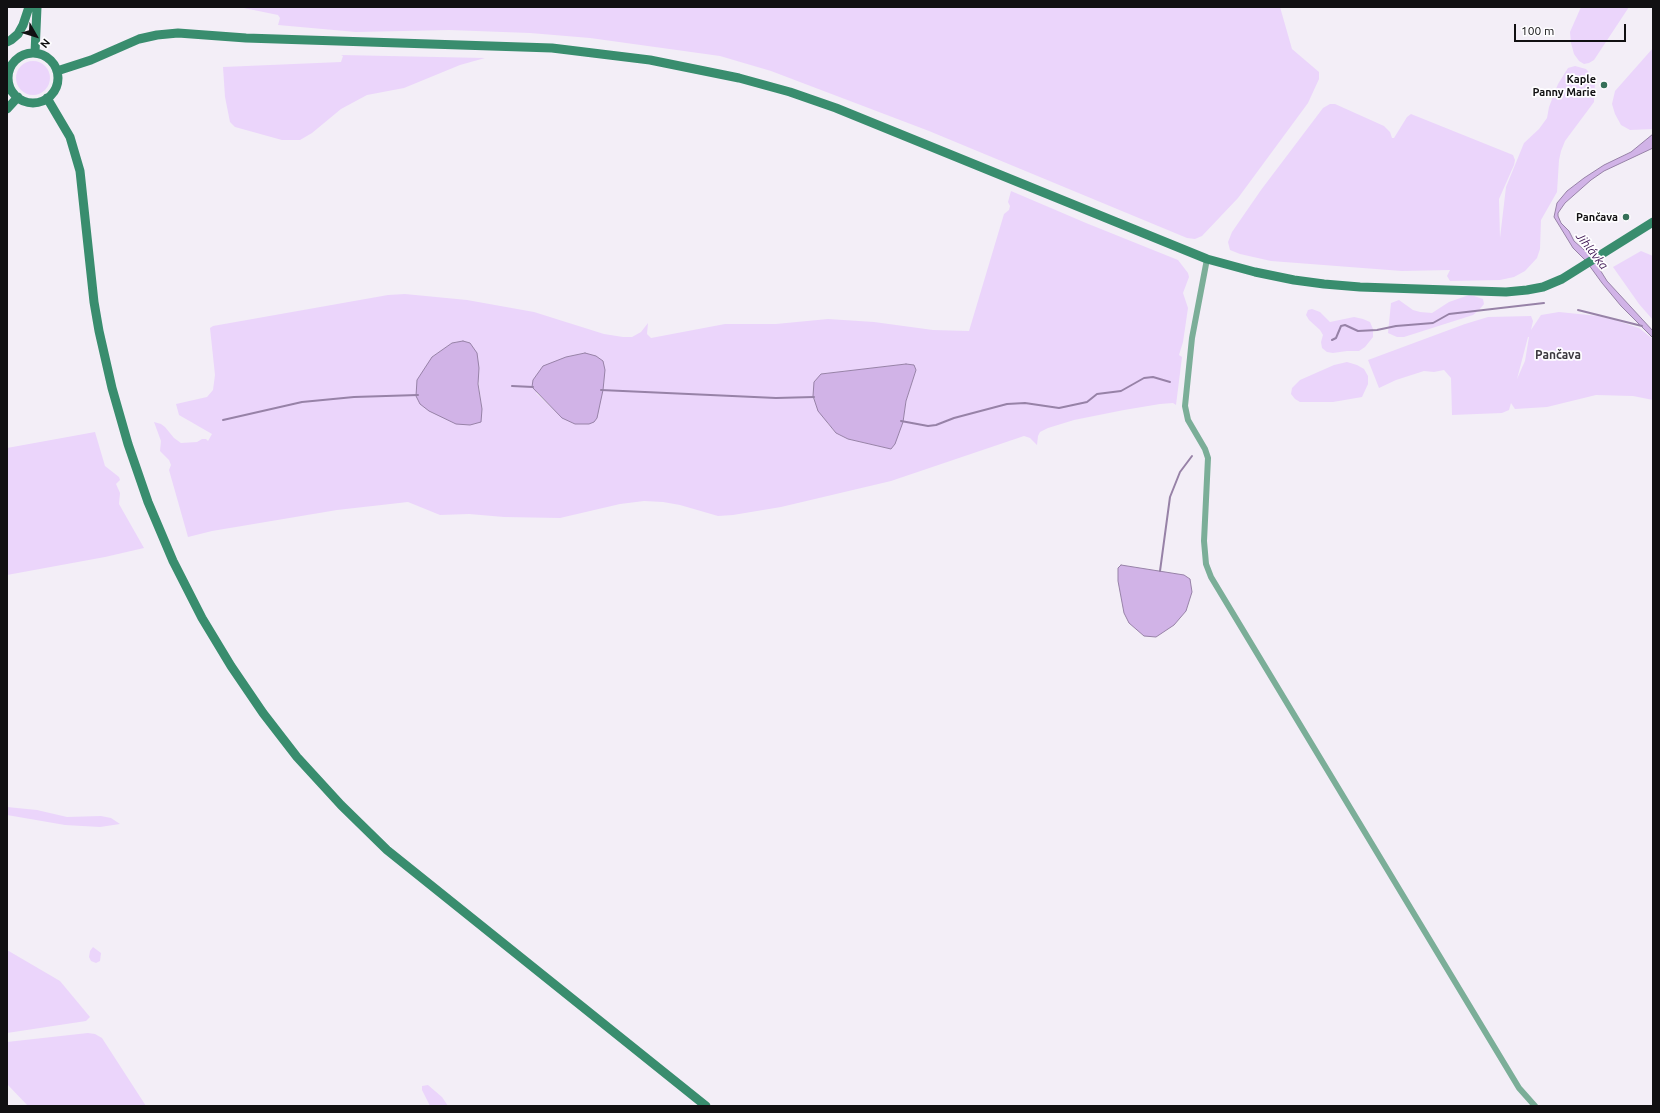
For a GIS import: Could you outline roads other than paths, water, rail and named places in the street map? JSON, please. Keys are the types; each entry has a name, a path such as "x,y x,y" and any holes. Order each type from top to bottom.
{"main road":[{"path":"7,42 18,34 30,7"},
{"path":"35,53 37,7"},
{"path":"57,71 91,60 139,39 157,35 178,33 246,38 552,48 650,60 757,82 836,108 1207,259 1255,272 1324,284 1360,287 1506,292 1542,286 1562,279 1653,222"},
{"path":"35,53 47,57 55,66 58,79 53,93 47,98 35,102 23,100 13,92 9,81 9,68 20,57 35,53"},
{"path":"7,109 18,97"},
{"path":"47,98 70,137 80,171 94,302 99,331 112,388 128,444 148,502 173,561 202,618 231,666 263,712 301,762 341,805 383,846 412,871 706,1106"}],"street":[{"path":"1207,259 1192,338 1185,406 1188,420 1205,449 1208,458 1204,541 1206,564 1211,577 1511,1074 1535,1106"}],"waterway":[{"path":"1332,340 1336,338 1341,326 1345,325 1358,331 1377,330 1396,326 1433,323 1449,314 1544,303"},
{"path":"1578,310 1642,326"},
{"path":"901,421 928,426 936,425 954,418 1007,404 1025,403 1059,408 1087,402 1097,394 1121,391 1144,378 1153,377 1170,382"},
{"path":"512,386 533,387"},
{"path":"601,390 776,398 814,397"},
{"path":"223,420 302,402 354,397 418,395"},
{"path":"1160,571 1170,497 1180,472 1192,456"}],"place":[{"name":"Kaple Panny Marie","path":"1604,85"},
{"name":"Pančava","path":"1626,217"}],"district":[{"name":"Pančava","path":"1558,355"}],"water label":[{"name":"Jihlávka","path":"1592,251"}]}
